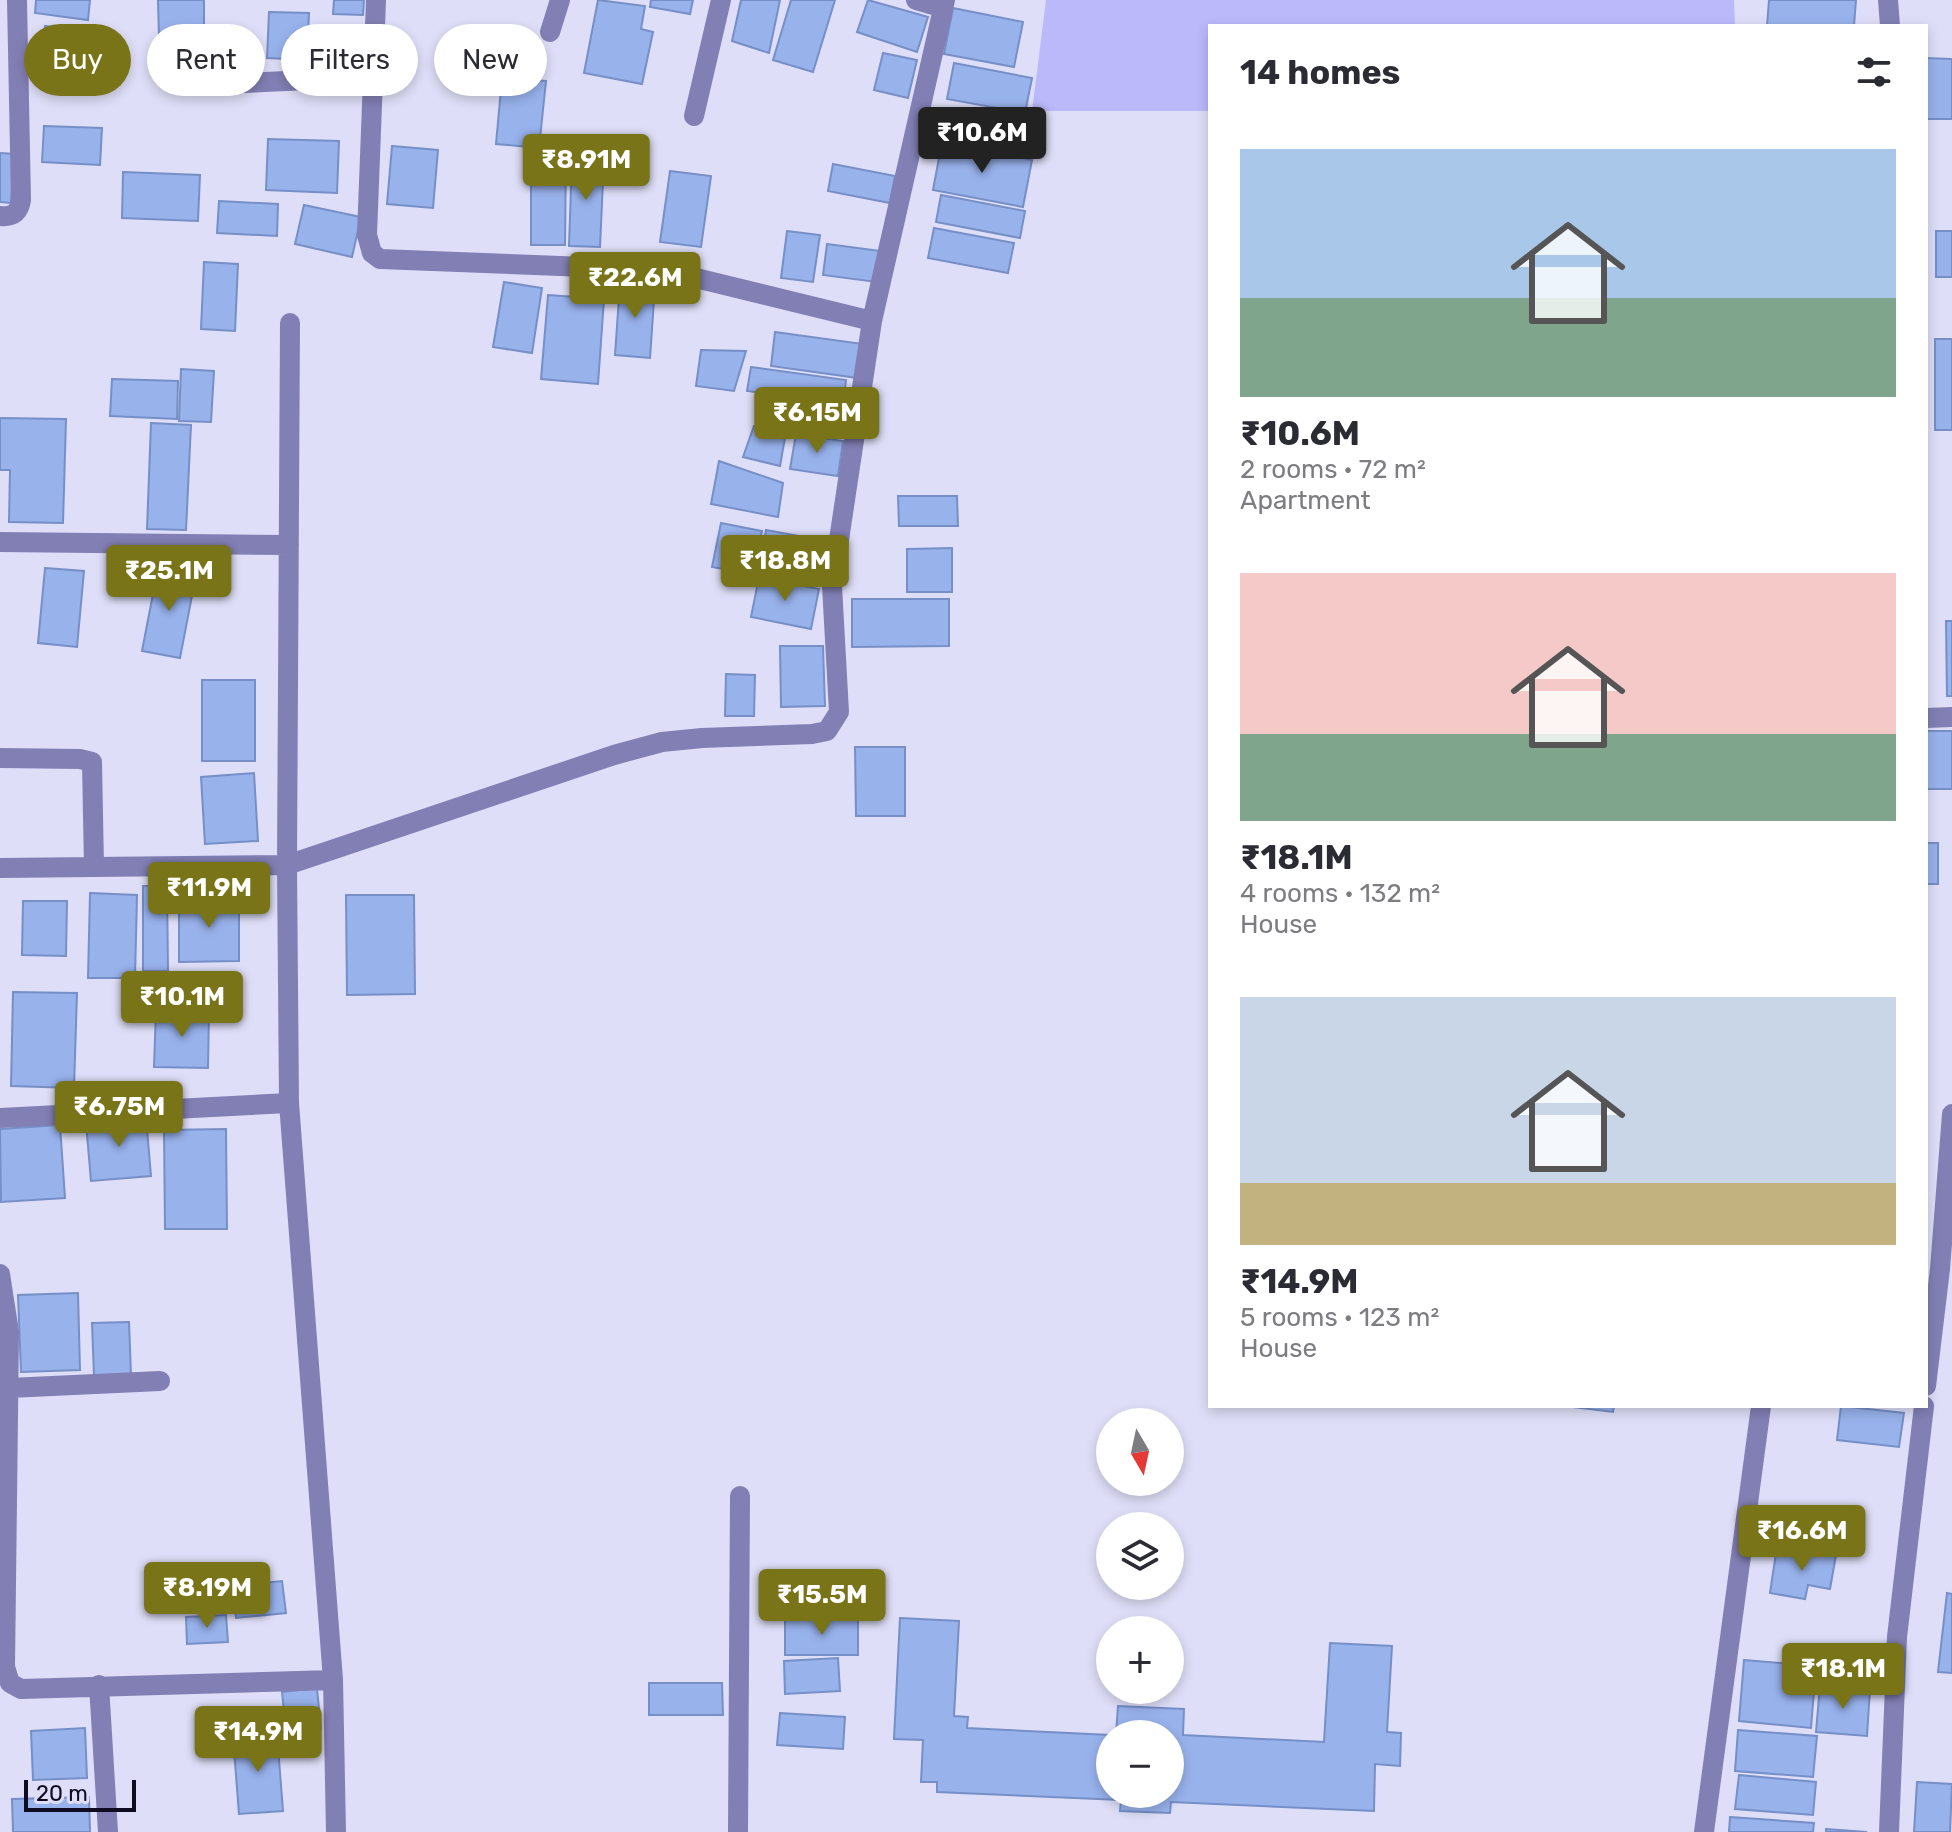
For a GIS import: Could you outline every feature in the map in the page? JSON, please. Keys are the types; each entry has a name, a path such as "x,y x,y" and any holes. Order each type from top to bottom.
{"street":[{"path":"0,216 14,214 20,209 21,200 17,0"},
{"path":"375,24 376,0"},
{"path":"550,32 560,0"},
{"path":"694,116 721,0"},
{"path":"0,868 287,865 614,755 662,742 827,731 839,712 832,586 872,321 944,4 916,0"},
{"path":"1888,0 1890,24"},
{"path":"372,96 367,235 372,253 380,259 663,270 872,321"},
{"path":"290,323 289,1103 333,1680 336,1832"},
{"path":"0,542 289,545"},
{"path":"1928,718 1952,717"},
{"path":"0,758 80,759 92,762 94,867"},
{"path":"0,1118 289,1103"},
{"path":"1928,1369 1940,1269 1952,1114"},
{"path":"0,1274 9,1332 6,1675 10,1683 21,1689 333,1680"},
{"path":"9,1388 160,1381"},
{"path":"1704,1832 1761,1408"},
{"path":"1889,1832 1897,1637 1924,1408"},
{"path":"738,1832 740,1496"},
{"path":"99,1685 108,1832"}],"shaded area":[{"path":"1046,0 1734,0 1735,24 1208,24 1208,111 1032,111"}],"building":[{"path":"36,0 90,0 88,20 35,13"},
{"path":"158,0 204,0 204,24 159,24"},
{"path":"334,0 364,0 363,15 333,14"},
{"path":"598,0 645,6 641,29 653,32 642,84 584,73"},
{"path":"651,0 693,0 690,14 650,7"},
{"path":"741,0 780,0 769,53 732,41"},
{"path":"791,0 835,0 813,72 773,60"},
{"path":"868,0 928,17 917,52 857,32"},
{"path":"1769,0 1856,0 1854,24 1767,24"},
{"path":"953,8 1023,22 1014,67 944,54"},
{"path":"269,12 309,13 309,24 281,24 281,59 267,58"},
{"path":"883,53 917,60 908,98 874,90"},
{"path":"1928,58 1952,59 1952,119 1928,119"},
{"path":"954,63 1032,78 1025,113 947,99"},
{"path":"500,96 544,96 539,148 496,144"},
{"path":"943,108 1001,119 995,147 938,135"},
{"path":"44,126 102,128 100,165 42,162"},
{"path":"268,139 339,141 337,193 266,190"},
{"path":"942,142 1032,160 1023,207 933,190"},
{"path":"392,146 438,150 433,208 387,204"},
{"path":"0,153 14,154 11,203 0,202"},
{"path":"531,156 566,156 565,245 531,245"},
{"path":"572,158 604,159 600,247 569,246"},
{"path":"833,164 895,176 890,203 828,191"},
{"path":"670,171 711,176 701,247 660,242"},
{"path":"123,172 200,175 198,221 122,218"},
{"path":"941,195 1025,211 1020,238 936,222"},
{"path":"219,201 278,204 277,236 217,233"},
{"path":"304,205 361,217 352,257 295,244"},
{"path":"934,228 1014,243 1008,273 928,258"},
{"path":"787,231 820,235 813,282 781,278"},
{"path":"1936,231 1952,231 1952,277 1936,277"},
{"path":"827,244 881,251 876,282 823,275"},
{"path":"204,262 238,264 235,331 201,329"},
{"path":"504,282 542,288 532,353 493,347"},
{"path":"620,283 655,286 650,358 615,355"},
{"path":"548,295 604,299 598,384 541,379"},
{"path":"775,332 863,344 858,378 771,366"},
{"path":"1935,339 1952,339 1952,430 1935,430"},
{"path":"701,350 746,351 734,391 696,386"},
{"path":"751,367 846,380 843,404 747,391"},
{"path":"181,369 214,371 211,422 179,421"},
{"path":"112,379 178,381 177,419 110,416"},
{"path":"0,418 66,419 63,523 9,522 10,470 0,470"},
{"path":"151,423 191,425 186,530 147,529"},
{"path":"754,426 786,432 780,466 743,457"},
{"path":"796,434 843,441 838,476 790,469"},
{"path":"719,461 783,483 778,517 711,504"},
{"path":"898,496 957,496 958,526 899,526"},
{"path":"721,523 762,531 752,574 712,567"},
{"path":"766,530 821,540 813,578 759,568"},
{"path":"952,548 952,592 907,592 907,549"},
{"path":"45,568 84,571 77,647 38,643"},
{"path":"158,568 196,575 180,658 142,651"},
{"path":"759,577 819,589 811,629 751,617"},
{"path":"852,599 949,599 949,646 852,647"},
{"path":"1946,621 1952,621 1952,696 1947,696"},
{"path":"780,646 823,646 825,706 781,707"},
{"path":"726,674 755,675 754,716 725,716"},
{"path":"202,680 255,680 255,761 202,761"},
{"path":"1928,731 1952,731 1952,789 1928,789"},
{"path":"855,747 905,747 905,816 856,816"},
{"path":"254,773 258,841 205,844 201,777"},
{"path":"1928,843 1938,843 1938,884 1928,884"},
{"path":"143,886 167,886 168,971 143,971"},
{"path":"90,893 137,895 135,978 88,978"},
{"path":"346,895 414,895 415,994 347,995"},
{"path":"179,899 239,899 239,961 179,962"},
{"path":"23,901 67,901 66,956 22,955"},
{"path":"13,992 77,993 74,1088 11,1086"},
{"path":"156,1009 209,1010 208,1068 154,1067"},
{"path":"146,1117 151,1176 91,1181 86,1123"},
{"path":"60,1125 65,1198 1,1202 0,1129"},
{"path":"226,1129 227,1229 165,1229 164,1130"},
{"path":"78,1293 80,1370 21,1372 18,1295"},
{"path":"129,1322 131,1375 94,1375 92,1323"},
{"path":"1581,1408 1614,1408 1613,1412"},
{"path":"1841,1408 1904,1413 1899,1447 1837,1440"},
{"path":"1801,1549 1836,1555 1830,1589 1808,1585 1805,1599 1770,1593 1776,1553 1801,1556"},
{"path":"282,1581 286,1613 236,1618 233,1586"},
{"path":"770,1585 841,1585 841,1612 769,1612"},
{"path":"1947,1593 1952,1594 1952,1673 1938,1672"},
{"path":"226,1615 228,1642 187,1644 186,1617"},
{"path":"900,1618 959,1621 954,1716 968,1717 967,1728 1096,1734 1096,1799 937,1792 937,1782 921,1782 923,1740 894,1739"},
{"path":"785,1619 858,1619 858,1655 785,1655"},
{"path":"1330,1643 1392,1646 1387,1732 1401,1733 1400,1766 1375,1764 1374,1811 1184,1803 1184,1735 1324,1742"},
{"path":"838,1658 840,1691 785,1694 784,1661"},
{"path":"1744,1660 1816,1666 1811,1728 1739,1721"},
{"path":"649,1683 722,1683 723,1715 649,1715"},
{"path":"1820,1685 1870,1689 1867,1736 1816,1732"},
{"path":"317,1688 321,1729 286,1732 282,1692"},
{"path":"1118,1706 1184,1709 1184,1720 1117,1720"},
{"path":"780,1713 845,1717 843,1749 777,1745"},
{"path":"85,1728 87,1778 33,1780 31,1731"},
{"path":"1738,1730 1817,1736 1813,1777 1735,1771"},
{"path":"277,1734 283,1811 239,1814 233,1737"},
{"path":"1739,1775 1816,1782 1813,1815 1735,1809"},
{"path":"1917,1782 1952,1784 1950,1832 1914,1832"},
{"path":"89,1797 90,1832 13,1832 12,1799"},
{"path":"1120,1808 1170,1808 1170,1813 1120,1811"},
{"path":"1730,1817 1814,1823 1813,1832 1729,1832"},
{"path":"1826,1829 1867,1832 1826,1832"}]}
